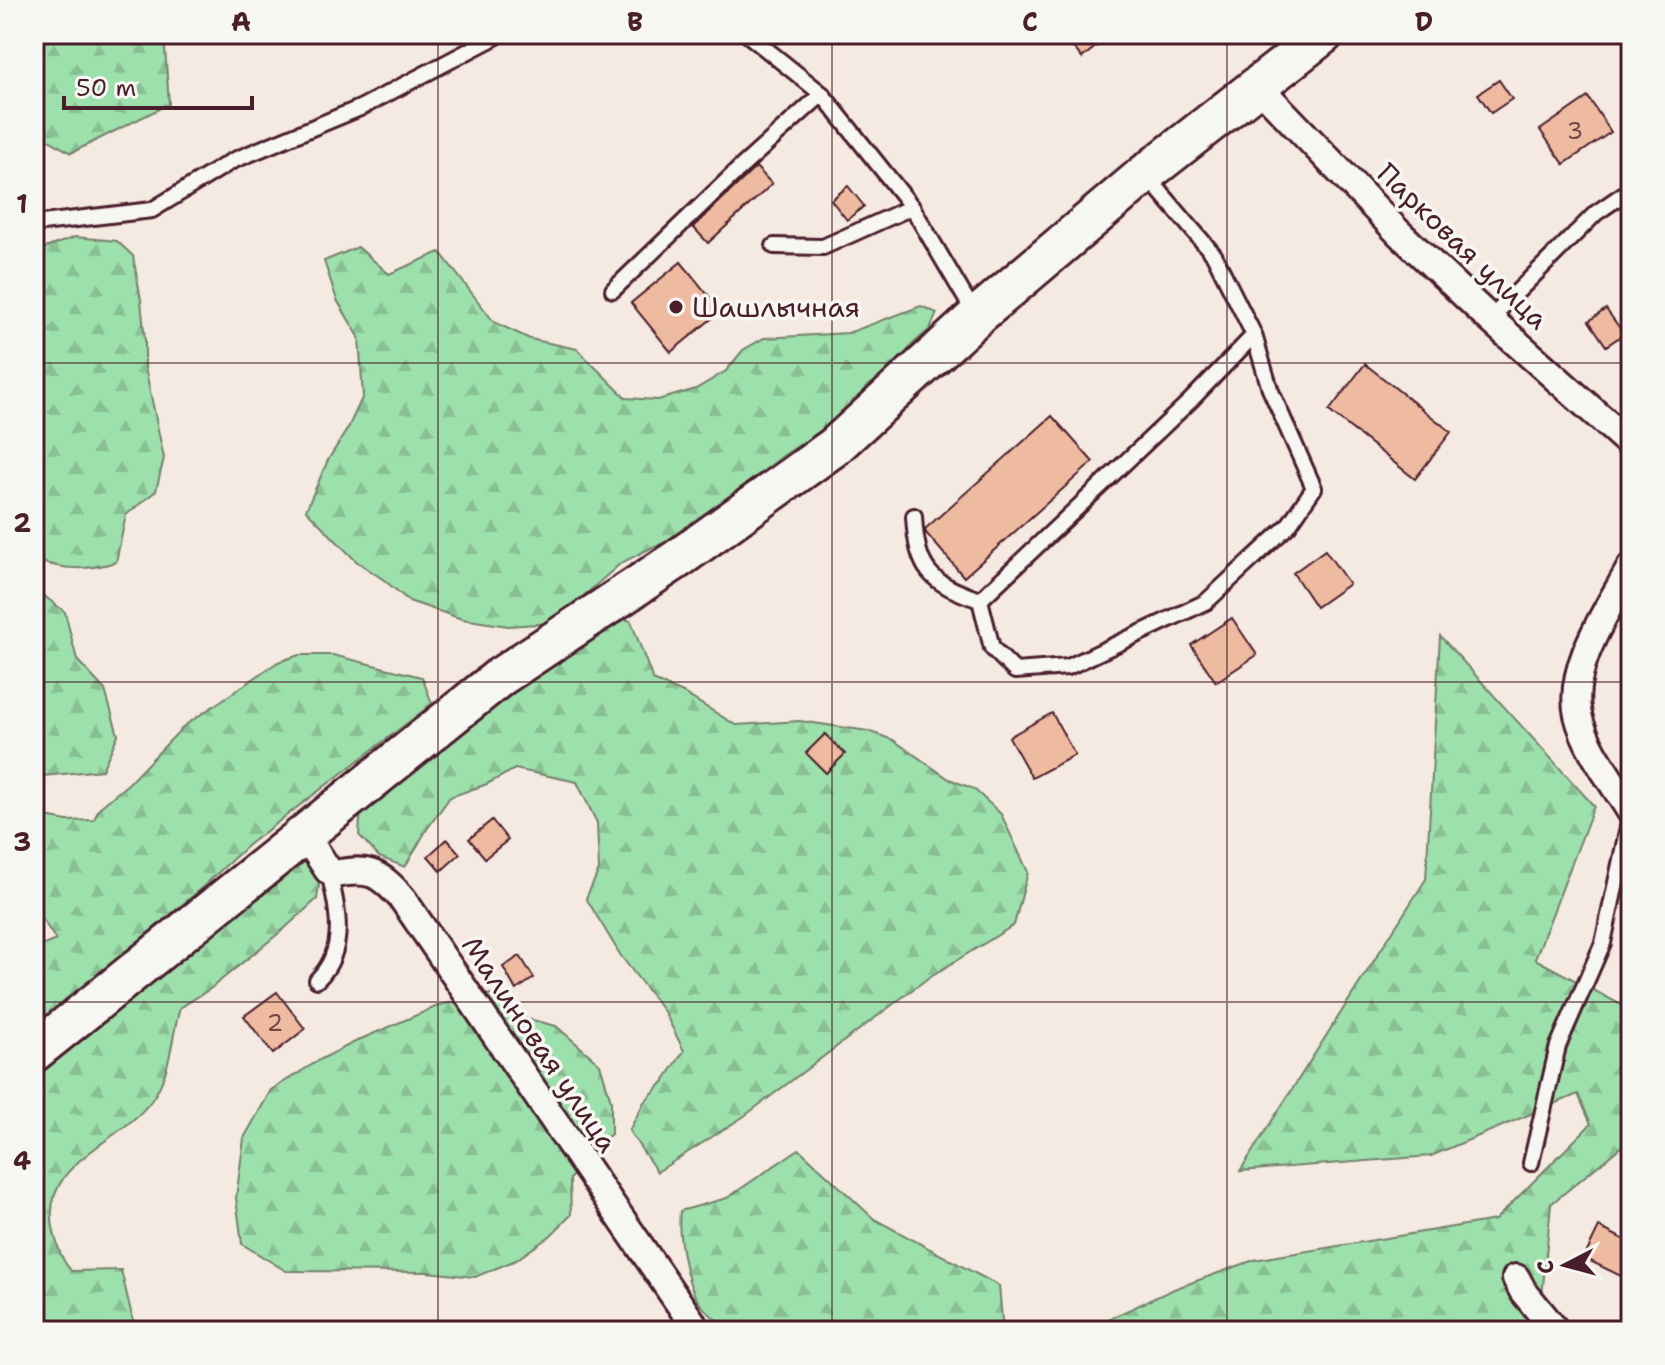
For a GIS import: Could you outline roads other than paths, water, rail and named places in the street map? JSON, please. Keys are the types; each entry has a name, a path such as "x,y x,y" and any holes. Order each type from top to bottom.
{"main road":[{"path":"34,1052 500,677 679,558 834,447 976,317 1145,174 1324,34"}],"street":[{"name":"Парковая улица","path":"1258,86 1399,233 1631,445"},
{"path":"1631,567 1576,679 1578,714 1594,751 1631,813"},
{"path":"305,835 328,870"},
{"name":"Малиновая улица","path":"328,870 335,874 353,871 381,876 402,898 698,1331"},
{"path":"1516,1278 1556,1331"}],"lane":[{"path":"34,224 152,210 232,161 360,108 501,34"},
{"path":"747,34 822,94 912,207 976,317"},
{"path":"613,290 822,94"},
{"path":"980,600 992,648 1015,671 1068,667 1206,602 1288,526 1314,488 1270,389 1254,335 1214,255 1145,174"},
{"path":"1490,319 1596,213 1631,189"},
{"path":"774,246 823,247 912,207"},
{"path":"980,600 1190,401 1254,335"},
{"path":"914,516 916,548 930,573 947,589 980,600"},
{"path":"1531,1163 1558,1046 1603,943 1631,813"},
{"path":"317,980 325,973 340,928 328,870"}],"place":[{"name":"Шашлычная","path":"676,307"}]}
